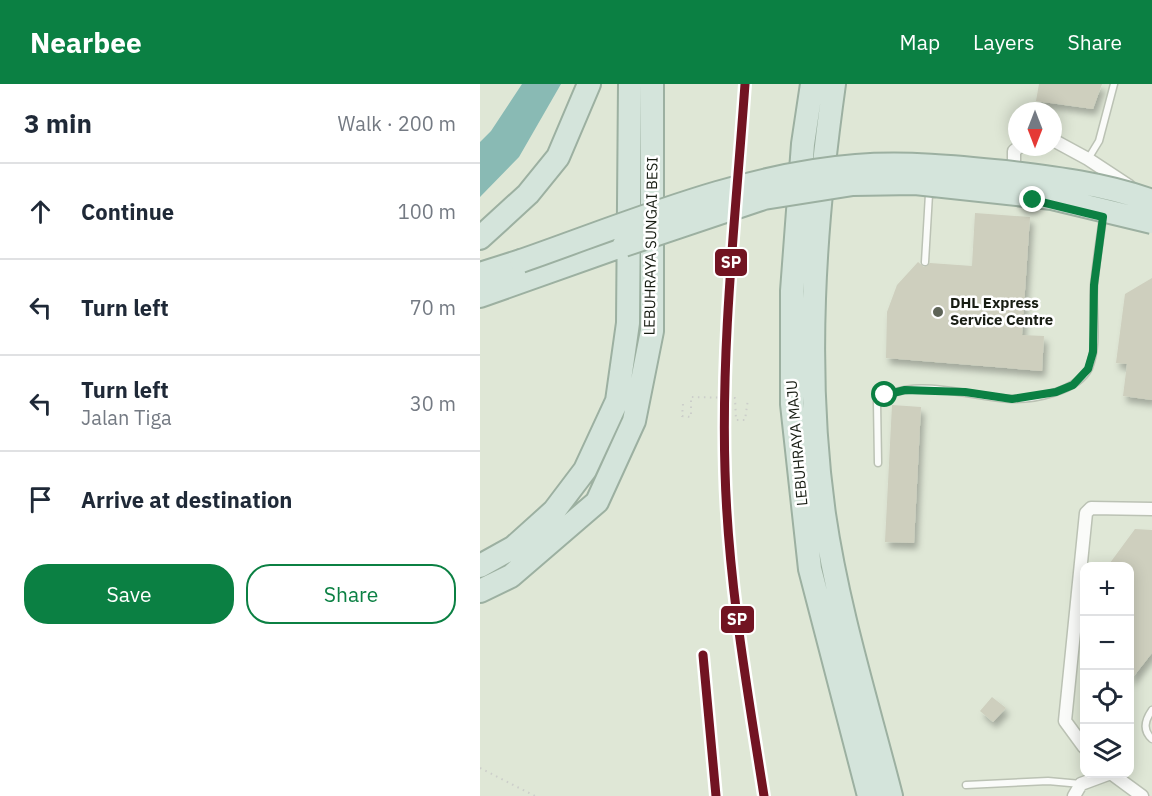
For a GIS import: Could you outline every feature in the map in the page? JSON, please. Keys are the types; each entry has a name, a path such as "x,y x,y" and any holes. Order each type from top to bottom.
{"highway":[{"path":"480,238 528,194 558,157 589,84"},
{"path":"480,566 514,547 554,511 585,470 617,401 628,323 630,84"},
{"name":"LEBUHRAYA SUNGAI BESI","path":"480,591 511,576 597,502 634,422 652,331 652,84"},
{"name":"LEBUHRAYA MAJU","path":"812,84 803,144 792,291 792,404 810,569 869,796"},
{"name":"LEBUHRAYA MAJU","path":"834,84 821,178 812,321 814,410 824,512 846,630 891,796"},
{"path":"480,296 521,271 719,192 787,176 857,166 953,167 1042,176 1126,192 1152,201"},
{"path":"480,274 521,271 764,198 853,184 915,183 1052,198 1152,222"}],"street":[{"path":"1062,145 1088,159 1120,182 1152,195"},
{"path":"1014,156 1012,172 1018,187 1033,200 1152,230"},
{"path":"1080,742 1065,721 1086,513 1092,508 1152,509"},
{"path":"1074,796 1081,784 1098,778"},
{"path":"1116,778 1142,796"}],"lane":[{"path":"1088,159 1099,141 1114,84"},
{"path":"925,262 930,194 1033,200"},
{"path":"878,463 877,402 885,395 905,390 941,391 1012,399 1056,392 1073,385 1088,369 1093,352 1094,285 1103,217"},
{"path":"1152,710 1145,727 1147,735 1152,739"},
{"path":"966,785 1048,781 1081,784"}],"path":[{"path":"683,404 682,416 691,417 691,397 735,398 736,420 745,420 748,399"},
{"path":"480,768 535,796"}],"water":[{"path":"522,84 561,84 519,157 480,197 480,142 491,131"}],"building":[{"path":"1039,84 1102,84 1093,109 1062,105 1062,102 1036,101"},
{"path":"975,213 1030,217 1022,335 1044,336 1042,371 886,358 887,312 897,285 918,262 924,267 930,263 972,266"},
{"path":"1152,278 1152,400 1123,396 1127,364 1116,363 1125,294"},
{"path":"892,405 921,407 914,543 885,542"},
{"path":"1135,529 1152,530 1152,653 1134,676 1134,562 1111,562"},
{"path":"992,697 1006,708 993,722 980,711"}],"transit line":[{"name":"SP","path":"745,84 727,326 725,471 734,593 764,796"},
{"name":"SP","path":"703,655 716,796"}],"place":[{"name":"DHL Express Service Centre","path":"938,312"}],"route":[{"path":"885,395 905,390 965,392 1012,399 1056,392 1073,385 1088,369 1093,352 1094,285 1103,217 1033,200"}]}
